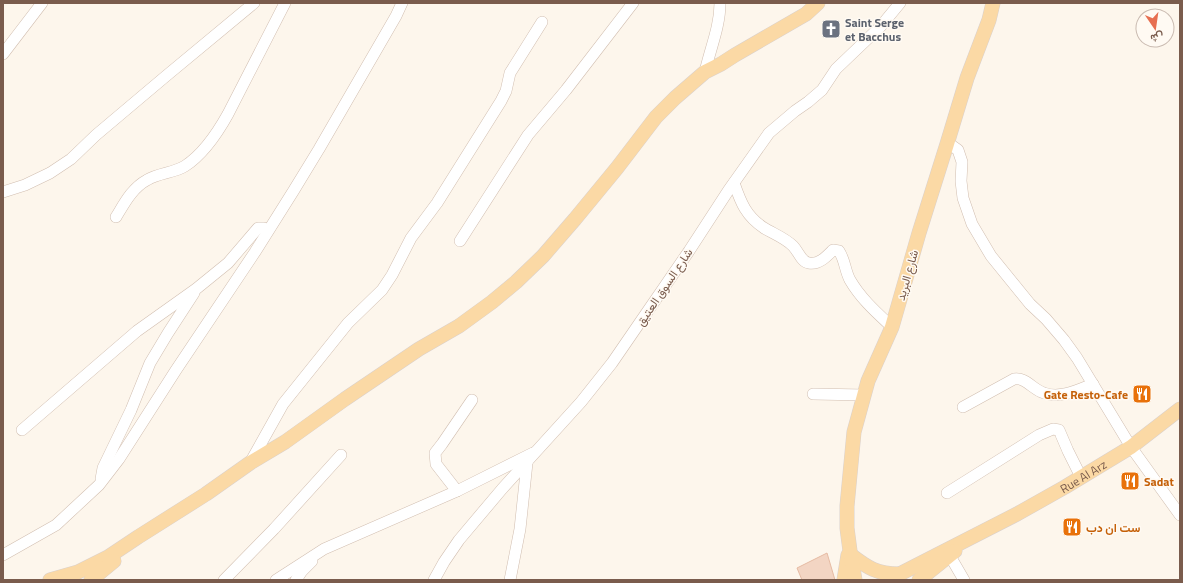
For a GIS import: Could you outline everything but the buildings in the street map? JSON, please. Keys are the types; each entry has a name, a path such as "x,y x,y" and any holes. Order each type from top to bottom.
{"main road":[{"path":"50,580 78,572 108,557 206,494 250,463 285,442 345,399 419,349 459,326 492,302 516,282 542,256 617,168 656,117 675,98 705,72 806,14 818,3"},
{"name":"شارع البريد","path":"855,580 847,528 847,506 854,432 868,381 892,327 919,233 967,78 989,20 993,3"},
{"name":"Rue Al Arz","path":"894,577 1017,514 1081,477 1131,447 1180,409"},
{"name":"Rue Al Arz","path":"919,580 979,533"},
{"path":"92,580 109,566 138,537"},
{"path":"850,553 862,564 876,571 894,577"},
{"name":"شارع البريد","path":"844,580 846,562 850,553"}],"street":[{"path":"3,54 42,3"},
{"path":"3,192 25,185 50,173 70,159 96,135 254,3"},
{"path":"116,217 130,194 147,179 184,167 195,157 221,126 285,3"},
{"path":"3,555 56,525 99,485 119,460 176,370 251,258 320,149 402,3"},
{"path":"460,241 528,135 566,90 634,3"},
{"path":"705,72 718,28 720,3"},
{"name":"شارع السوق العتيق","path":"434,580 459,540 502,489 581,402 612,363 769,133 822,90 836,69 881,26 900,3"},
{"path":"250,463 284,404 348,324 382,290 392,276 411,238 437,204 501,101 506,91 510,73 542,22"},
{"path":"947,144 958,150 962,162 961,181 963,198 972,224 991,256 1030,304 1046,318 1064,340 1077,358 1131,447 1171,500 1180,515"},
{"path":"734,183 748,215 792,246 798,252 801,259 814,264 823,260 833,250 838,251 849,278 855,287 868,304 892,327"},
{"path":"22,430 137,331 196,289 228,263 258,228 264,228 267,231"},
{"path":"99,485 103,468 131,410 150,363 196,289"},
{"path":"963,407 1014,379 1019,378 1033,388 1044,393 1054,395 1065,394 1093,384"},
{"path":"813,394 864,395"},
{"path":"457,491 436,464 435,453 472,400"},
{"path":"947,494 1039,435 1053,429 1059,430 1081,477"},
{"path":"276,580 324,549 457,491 538,450"},
{"path":"224,580 274,530 341,455"},
{"path":"510,580 520,529 527,463"},
{"path":"296,580 302,571 324,549"},
{"path":"950,556 964,580"}],"place":[{"name":"Saint Serge et Bacchus","path":"831,29"},
{"name":"Gate Resto-Cafe","path":"1142,394"},
{"name":"Sadat","path":"1130,481"},
{"name":"ست ان دب","path":"1072,527"}]}
